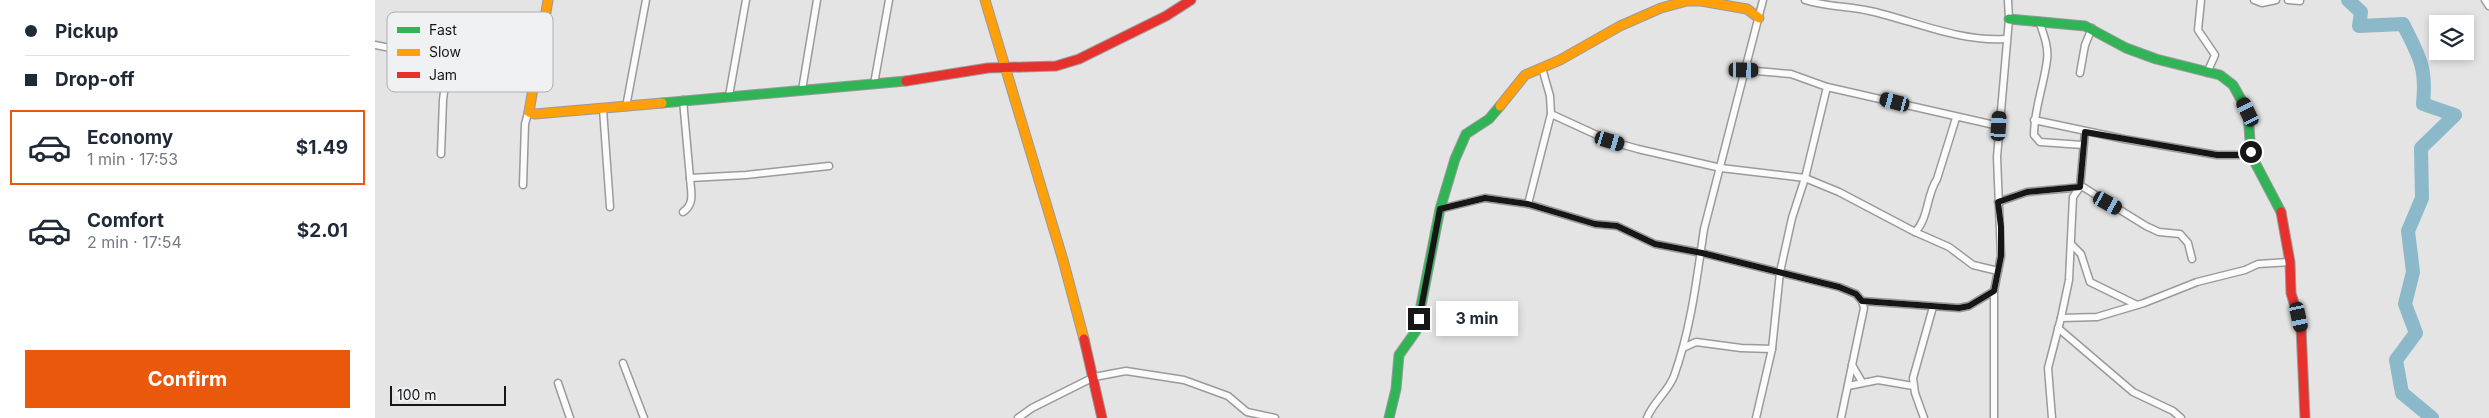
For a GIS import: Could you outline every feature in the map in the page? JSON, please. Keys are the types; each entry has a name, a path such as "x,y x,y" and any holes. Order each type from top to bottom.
{"street":[{"path":"626,107 645,0"},
{"path":"729,96 746,0"},
{"path":"802,90 817,0"},
{"path":"874,84 889,0"},
{"path":"985,0 1051,219 1094,377 1102,418"},
{"path":"529,109 529,112 535,114 603,109 683,100 922,80 988,68 1056,66 1079,59 1167,16 1191,0"},
{"path":"1647,418 1673,378 1683,348 1702,253 1704,228 1763,0"},
{"path":"1805,0 1844,5 1901,18 1977,39 2005,39"},
{"path":"1994,418 1994,291 2001,256 1997,157 2005,39 2009,19 2008,0"},
{"path":"2201,0 2197,26 2215,55 2207,73"},
{"path":"2256,0 2276,0"},
{"path":"2288,0 2300,1"},
{"path":"2485,0 2489,6"},
{"path":"1389,418 1396,389 1399,355 1416,331 1440,209 1455,159 1466,134 1489,119 1525,75 1560,60 1620,26 1661,8 1701,1 1747,9 1759,18"},
{"path":"2009,19 2092,28 2126,48 2156,59 2225,77 2233,85 2249,121 2251,155 2281,210 2290,262 2291,293 2301,327 2305,418"},
{"path":"2039,21 2047,50 2047,60 2034,120 2034,135 2040,142 2083,145"},
{"path":"2079,73 2085,44 2092,28"},
{"path":"1528,204 1551,114 1550,96 1541,68"},
{"path":"1744,70 1791,74 1827,87 1863,94 1956,118 1999,126"},
{"path":"1756,418 1772,349 1780,272 1792,218 1805,178 1827,87"},
{"path":"441,154 444,92"},
{"path":"523,185 525,124 531,92"},
{"path":"683,100 692,200 689,208 683,212"},
{"path":"603,109 610,207"},
{"path":"1551,114 1610,141 1721,168 1805,178 1839,192 1915,232 1949,247 1973,265 1997,271"},
{"path":"1915,232 1923,221 1956,118"},
{"path":"2034,120 2085,132 2217,155 2251,155"},
{"path":"2052,418 2049,368 2069,280 2073,197 2080,187 2085,132"},
{"path":"690,178 746,175 829,166"},
{"path":"1998,202 2027,192 2080,187 2091,190 2146,226 2159,232 2181,234 2188,243 2192,259"},
{"path":"1440,209 1485,198 1528,204 1595,224 1617,226 1655,244 1780,272 1839,287 1856,294 1862,301 1864,308 1841,418"},
{"path":"2071,244 2081,254 2090,282 2137,304"},
{"path":"2061,318 2097,317 2197,282 2245,270 2258,264 2290,262"},
{"path":"1862,301 1959,308 1969,306 1994,291"},
{"path":"1924,418 1913,386 1915,368 1933,306"},
{"path":"2058,328 2133,392 2173,411 2181,418"},
{"path":"1683,348 1696,342 1741,348 1772,349"},
{"path":"623,363 644,418"},
{"path":"1852,365 1862,382"},
{"path":"1018,418 1032,408 1094,377 1126,371 1184,380 1228,396 1247,412 1275,418"},
{"path":"1848,386 1862,382 1885,381 1913,386"},
{"path":"558,384 570,418"}],"waterway":[{"path":"2348,0 2361,12 2359,26 2403,24 2423,71 2423,104 2455,115 2421,148 2422,198 2408,231 2413,272 2405,304 2416,333 2396,360 2402,393 2432,418"}],"traffic: fast":[{"path":"2009,19 2085,26 2126,48 2156,59 2220,75 2233,85 2248,112 2251,155 2281,212"},
{"path":"662,103 906,81"},
{"path":"1389,418 1396,389 1399,355 1416,331 1440,209 1455,159 1466,134 1489,119 1500,106"}],"traffic: slow":[{"path":"546,12 548,0"},
{"path":"985,0 1063,260 1084,339"},
{"path":"1500,106 1525,75 1560,60 1620,26 1661,8 1687,1 1701,1 1747,9 1759,18"},
{"path":"532,92 529,112 535,114 662,103"}],"traffic: jam":[{"path":"906,81 988,68 1056,66 1079,59 1166,16 1191,0"},
{"path":"2281,212 2290,262 2291,293 2301,327 2305,418"},
{"path":"1084,339 1102,418"}],"route":[{"path":"1419,319 1440,209 1485,198 1528,204 1595,224 1617,226 1655,244 1702,253 1839,287 1856,294 1862,301 1883,304 1905,303 1949,309 1969,306 1994,291 2001,256 2001,227 1998,202 2027,192 2080,187 2085,132 2217,155 2251,155 2251,152"}]}
